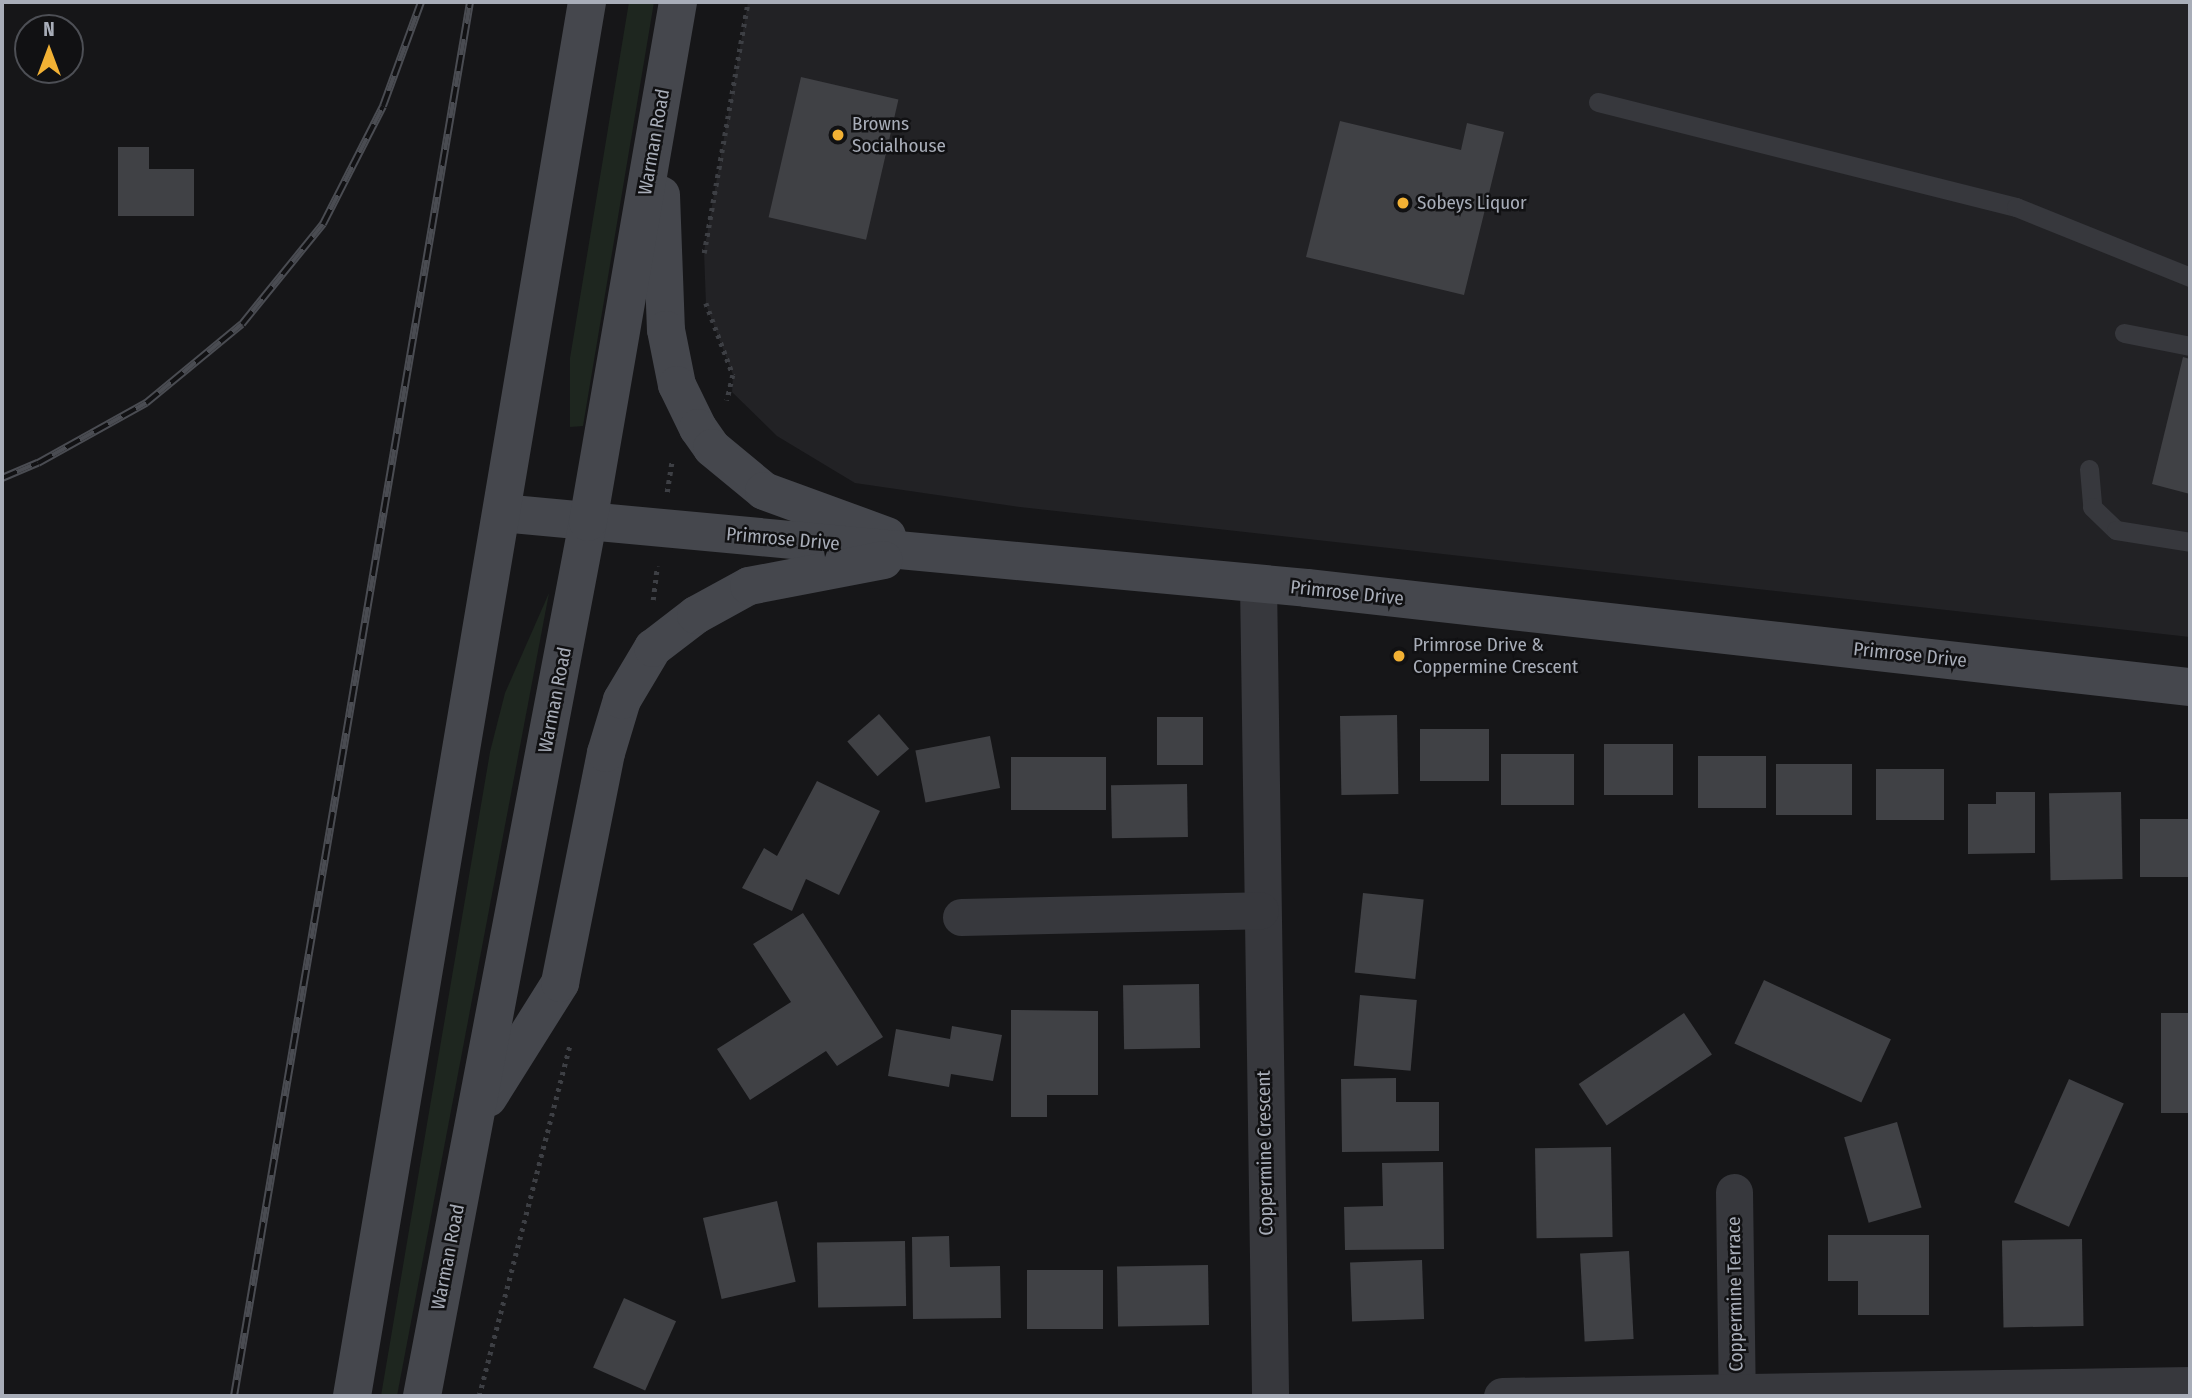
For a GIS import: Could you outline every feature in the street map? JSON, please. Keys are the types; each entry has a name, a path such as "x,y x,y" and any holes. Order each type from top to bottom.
{"main road":[{"path":"352,1396 587,2"},
{"name":"Warman Road","path":"422,1396 588,522 678,2"},
{"path":"659,117 666,330 677,385 698,428 712,448 764,491 928,552"},
{"name":"Primrose Drive","path":"502,513 1258,583 2190,687"},
{"path":"476,1117 560,983 606,753 622,700 653,648 696,615 749,586 928,552"}],"street":[{"name":"Coppermine Crescent","path":"1258,583 1260,910 1270,1396"},
{"path":"961,917 1260,910"},
{"name":"Coppermine Terrace","path":"1734,1192 1737,1394"},
{"path":"1502,1396 2190,1385"}],"lane":[{"path":"1598,102 2016,207 2190,277"},
{"path":"2124,332 2190,346"},
{"path":"2089,470 2092,507 2116,530 2190,542"}],"path":[{"path":"705,264 748,2"},
{"path":"698,428 732,392 733,376 706,304 705,291"}],"shaded area":[{"path":"629,2 654,2 583,426 570,427 570,358"},
{"path":"748,2 2190,2 2190,637 1020,507 855,483 777,436 732,392 733,375 706,305 704,251"},
{"path":"549,593 397,1396 381,1396 490,752 505,693"}],"building":[{"name":"Browns Socialhouse","path":"801,77 898,99 866,240 769,217"},
{"name":"Sobeys Liquor","path":"1340,121 1461,150 1467,123 1504,132 1464,295 1306,257"},
{"path":"118,147 149,147 149,169 194,169 194,216 118,216"},
{"path":"2183,357 2190,359 2190,494 2152,484"},
{"path":"879,714 909,749 877,776 847,742"},
{"path":"1397,715 1398,794 1341,795 1340,716"},
{"path":"1157,717 1203,717 1203,765 1157,765"},
{"path":"1420,729 1489,729 1489,781 1420,781"},
{"path":"990,736 1000,788 926,803 915,751"},
{"path":"1604,744 1673,744 1673,795 1604,795"},
{"path":"1501,754 1574,754 1574,805 1501,805"},
{"path":"1698,756 1766,756 1766,808 1698,808"},
{"path":"1011,757 1106,757 1106,810 1011,810"},
{"path":"1776,764 1852,764 1852,815 1776,815"},
{"path":"1876,769 1944,769 1944,820 1876,820"},
{"path":"817,781 880,811 839,895 806,879 792,911 742,888 764,848 777,856"},
{"path":"1187,784 1188,837 1112,838 1111,785"},
{"path":"1996,792 2035,792 2035,853 1968,854 1968,804 1996,804"},
{"path":"2121,792 2123,879 2051,880 2049,793"},
{"path":"2140,819 2190,819 2190,877 2140,877"},
{"path":"1363,893 1424,899 1415,979 1355,973"},
{"path":"803,913 883,1037 837,1066 826,1051 750,1100 717,1049 791,1002 753,944"},
{"path":"1764,980 1891,1039 1861,1103 1734,1043"},
{"path":"1199,984 1200,1048 1124,1049 1123,985"},
{"path":"1360,995 1417,1000 1411,1071 1354,1066"},
{"path":"1011,1010 1098,1011 1098,1095 1047,1095 1047,1117 1011,1117"},
{"path":"1684,1013 1712,1054 1607,1125 1579,1084"},
{"path":"2161,1013 2190,1013 2190,1113 2161,1113"},
{"path":"952,1026 1002,1035 993,1081 951,1074 949,1087 888,1076 896,1029 950,1039"},
{"path":"1396,1078 1396,1102 1439,1102 1439,1151 1342,1152 1341,1079"},
{"path":"2069,1079 2124,1103 2069,1227 2014,1202"},
{"path":"1897,1122 1922,1208 1869,1223 1844,1137"},
{"path":"1611,1147 1613,1237 1537,1238 1535,1148"},
{"path":"1443,1162 1444,1249 1345,1250 1344,1207 1383,1206 1382,1163"},
{"path":"777,1201 796,1282 722,1299 703,1218"},
{"path":"1828,1235 1929,1235 1929,1315 1858,1315 1858,1281 1828,1281"},
{"path":"949,1236 950,1267 1000,1266 1001,1318 913,1319 912,1237"},
{"path":"2082,1239 2084,1326 2004,1327 2002,1240"},
{"path":"905,1241 906,1306 818,1308 817,1243"},
{"path":"1629,1251 1634,1339 1585,1341 1580,1254"},
{"path":"1422,1260 1424,1319 1352,1321 1350,1263"},
{"path":"1208,1265 1209,1325 1118,1327 1117,1267"},
{"path":"1027,1270 1103,1270 1103,1329 1027,1329"},
{"path":"624,1298 676,1321 645,1391 593,1367"}],"railway":[{"path":"2,478 38,463 146,403 242,324 323,224 383,106 421,2"},
{"path":"234,1396 470,2"}],"place":[{"name":"Browns Socialhouse","path":"838,135"},
{"name":"Sobeys Liquor","path":"1403,203"},
{"name":"Primrose Drive & Coppermine Crescent","path":"1399,656"}]}
